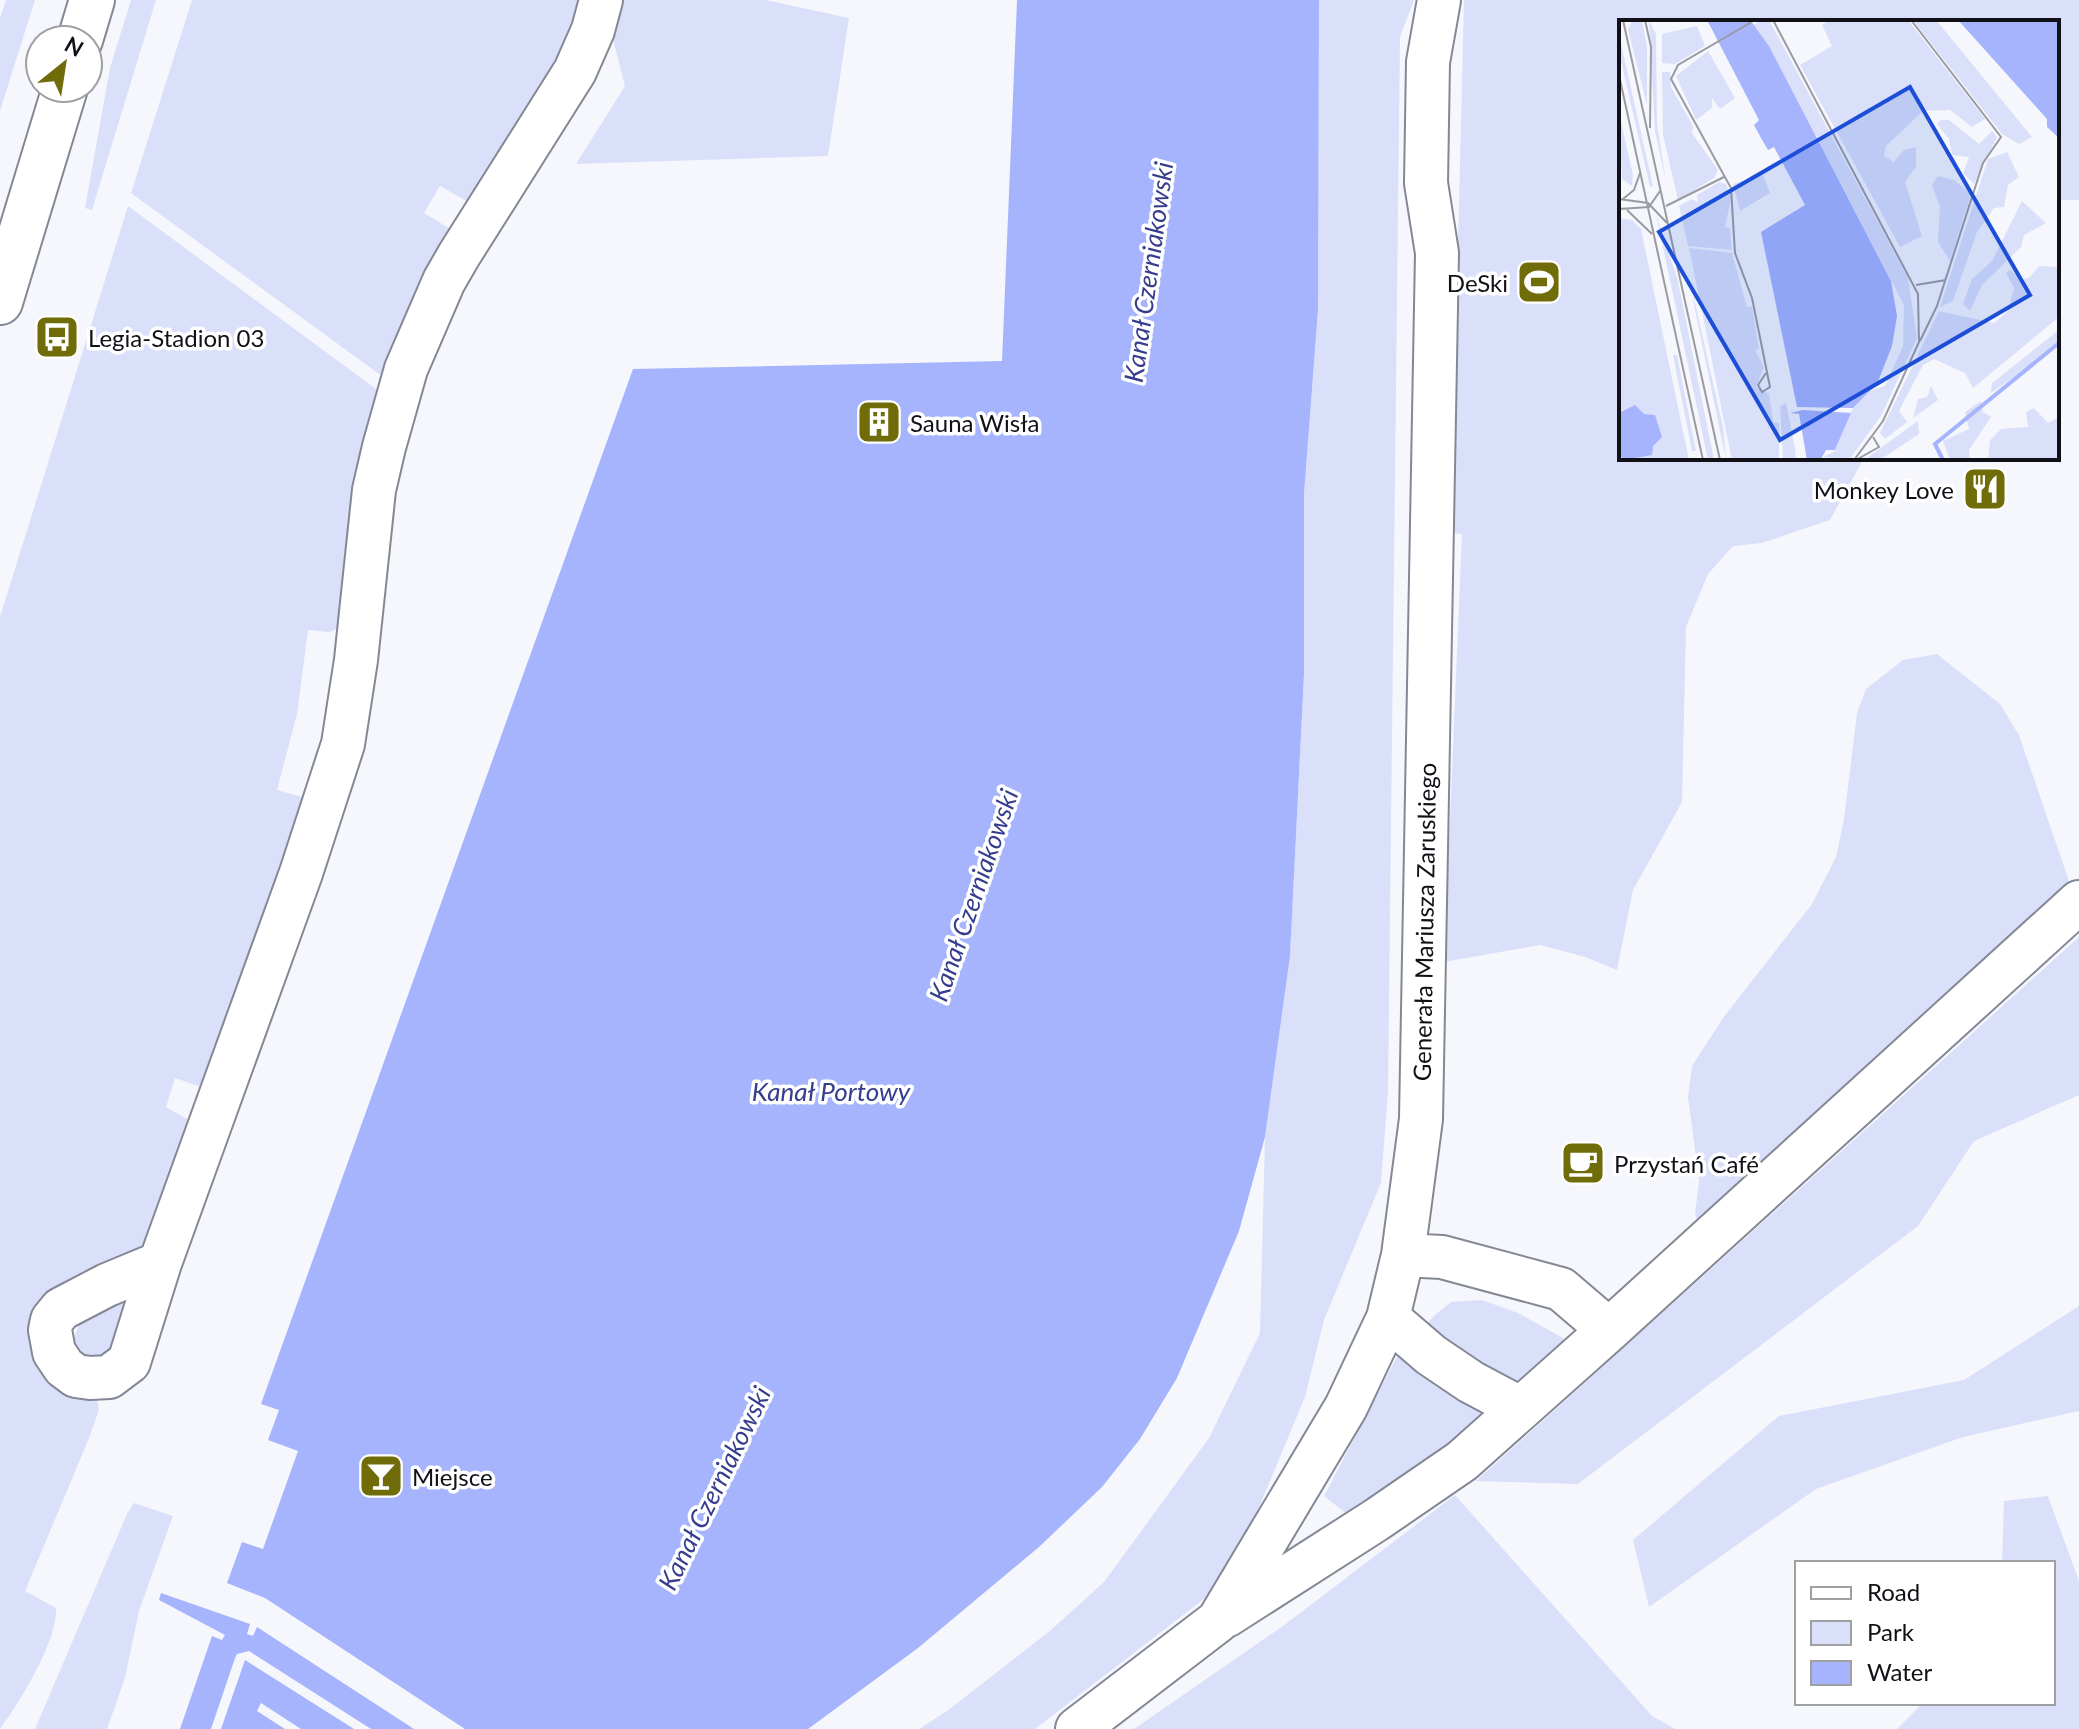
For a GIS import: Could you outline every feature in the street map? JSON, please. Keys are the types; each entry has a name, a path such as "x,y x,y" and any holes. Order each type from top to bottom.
{"main road":[{"path":"0,302 60,104"}],"lane":[{"path":"160,1263 301,873 343,744 356,660 374,490 406,369 444,281 575,71 593,30 601,0"},
{"name":"Generała Mariusza Zaruskiego","path":"1077,1729 1218,1621 1346,1407 1388,1318 1403,1255 1421,1119 1437,253 1426,183 1428,62 1439,0"},
{"path":"1218,1621 1462,1461 2079,902"},
{"path":"1403,1255 1442,1257 1561,1289 1609,1330"},
{"path":"1388,1318 1431,1355 1471,1382 1520,1408"}],"green space":[{"path":"6,0 35,0 27,24 24,24 24,35 0,111 0,18"},
{"path":"131,0 156,0 92,210 85,208 110,68"},
{"path":"192,0 583,0 564,50 468,202 440,186 424,213 452,230 386,374 379,374 131,193"},
{"path":"623,0 766,0 849,18 828,156 576,164 625,86 613,39"},
{"path":"1319,0 1414,0 1400,37 1388,1092 1381,1183 1324,1320 1305,1397 1237,1560 1221,1586 1035,1729 919,1729 1051,1630 1104,1582 1209,1438 1260,1333 1265,1137 1290,956 1304,674 1304,494 1318,310"},
{"path":"1464,0 2079,0 2079,200 2059,200 2059,20 1619,20 1619,460 1863,460 1830,520 1762,543 1733,546 1708,574 1686,627 1682,802 1633,890 1617,970 1585,957 1540,945 1444,962 1462,534 1451,533"},
{"path":"128,206 380,392 340,628 329,632 308,630 297,714 277,790 309,799 204,1088 175,1078 166,1107 194,1123 163,1217 142,1249 49,1305 96,1394 99,1410 25,1591 56,1608 51,1637 27,1688 0,1729 0,617"},
{"path":"1937,654 2000,704 2019,735 2071,887 1699,1227 1695,1214 1699,1181 1688,1097 1692,1066 1723,1018 1812,904 1836,857 1844,819 1857,713 1866,689 1903,660"},
{"path":"2079,937 2079,1095 1974,1141 1918,1226 1578,1484 1476,1481"},
{"path":"1482,1300 1518,1313 1572,1343 1356,1521 1324,1496 1400,1351 1451,1302"},
{"path":"122,1302 127,1303 113,1348 100,1358 85,1354 74,1338 79,1325"},
{"path":"2079,1306 2079,1411 1963,1437 1816,1489 1649,1607 1633,1540 1779,1416 1964,1380"},
{"path":"1455,1495 1652,1716 1675,1729 1134,1729 1283,1626"},
{"path":"2048,1496 2079,1581 2079,1729 1897,1729 1921,1705 2055,1705 2055,1561 2002,1561 2004,1501"},
{"path":"134,1503 173,1516 139,1611 125,1678 107,1729 35,1729 127,1514"}],"water":[{"name":"Kanał Portowy","path":"1017,0 1319,0 1318,310 1304,494 1304,674 1290,956 1265,1137 1239,1231 1177,1378 1140,1439 1102,1487 1039,1547 918,1648 808,1729 465,1729 265,1598 227,1583 242,1542 263,1549 298,1451 268,1440 279,1410 261,1404 633,369 1002,361"},
{"path":"161,1593 250,1624 247,1634 253,1636 257,1627 414,1729 371,1729 249,1651 237,1654 235,1658 211,1729 180,1729 212,1636 222,1640 225,1635 159,1600"},
{"path":"245,1660 354,1729 301,1729 261,1703 257,1711 285,1729 221,1729"}],"place":[{"name":"DeSki","path":"1539,282"},
{"name":"Legia-Stadion 03","path":"57,337"},
{"name":"Sauna Wisła","path":"879,422"},
{"name":"Monkey Love","path":"1985,489"},
{"name":"Przystań Café","path":"1583,1163"},
{"name":"Miejsce","path":"381,1476"}],"water label":[{"name":"Kanał Czerniakowski","path":"1148,272"},
{"name":"Kanał Czerniakowski","path":"973,895"},
{"name":"Kanał Czerniakowski","path":"714,1488"}]}
